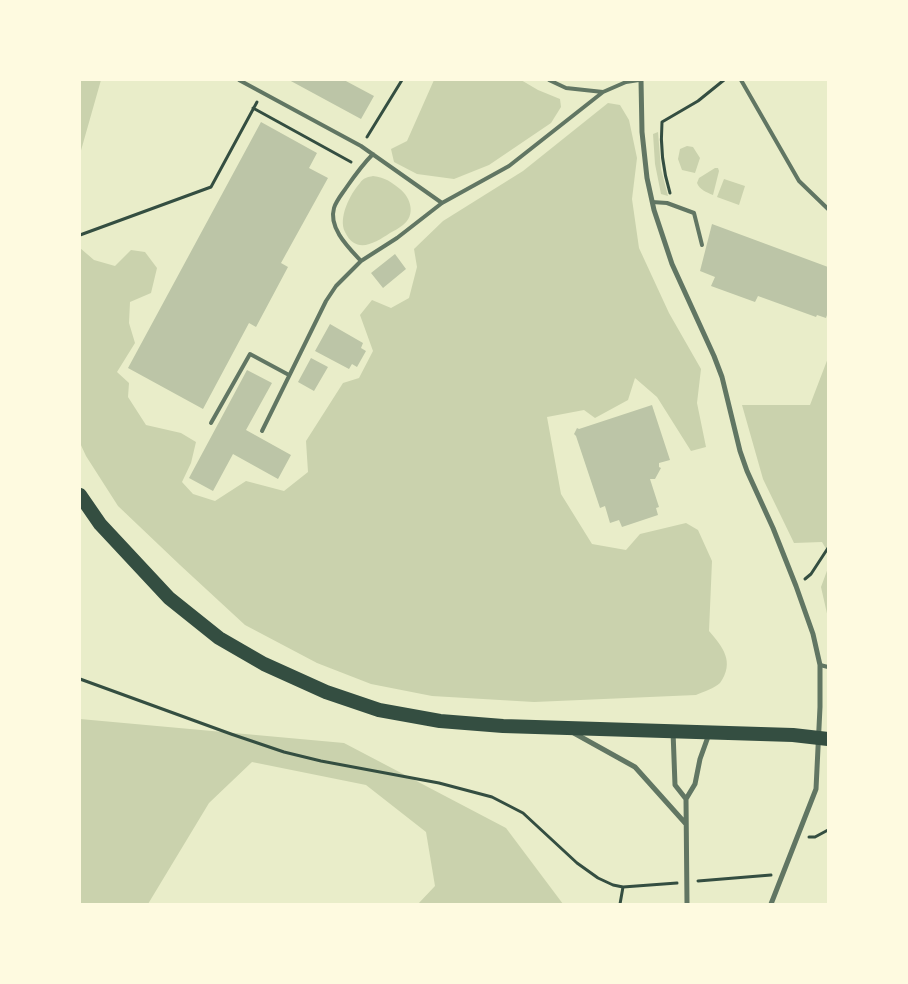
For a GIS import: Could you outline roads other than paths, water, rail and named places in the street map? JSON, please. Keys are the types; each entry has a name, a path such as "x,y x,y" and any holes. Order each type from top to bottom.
{"highway":[{"path":"80,495 100,524 169,598 220,638 264,664 326,692 380,710 440,721 564,729 793,735 828,739"}],"street":[{"path":"640,80 642,132 647,178 652,202 672,264 722,376 740,451 796,586 820,665 817,780 814,797 770,904"},
{"path":"564,729 635,767 686,825"},
{"path":"673,731 675,785 686,799"},
{"path":"687,904 686,799 695,784 700,759 710,732"}],"lane":[{"path":"239,80 361,146 442,203"},
{"path":"549,80 566,88 603,92"},
{"path":"262,431 326,301 336,286 362,261 397,238 442,203 509,166 603,92 626,82 640,80"},
{"path":"741,80 799,181 828,209"},
{"path":"362,261 340,235 333,215 335,206 360,167 373,154"},
{"path":"652,202 667,203 694,213 702,245"},
{"path":"211,423 250,354 289,375"},
{"path":"820,665 828,668"}]}
